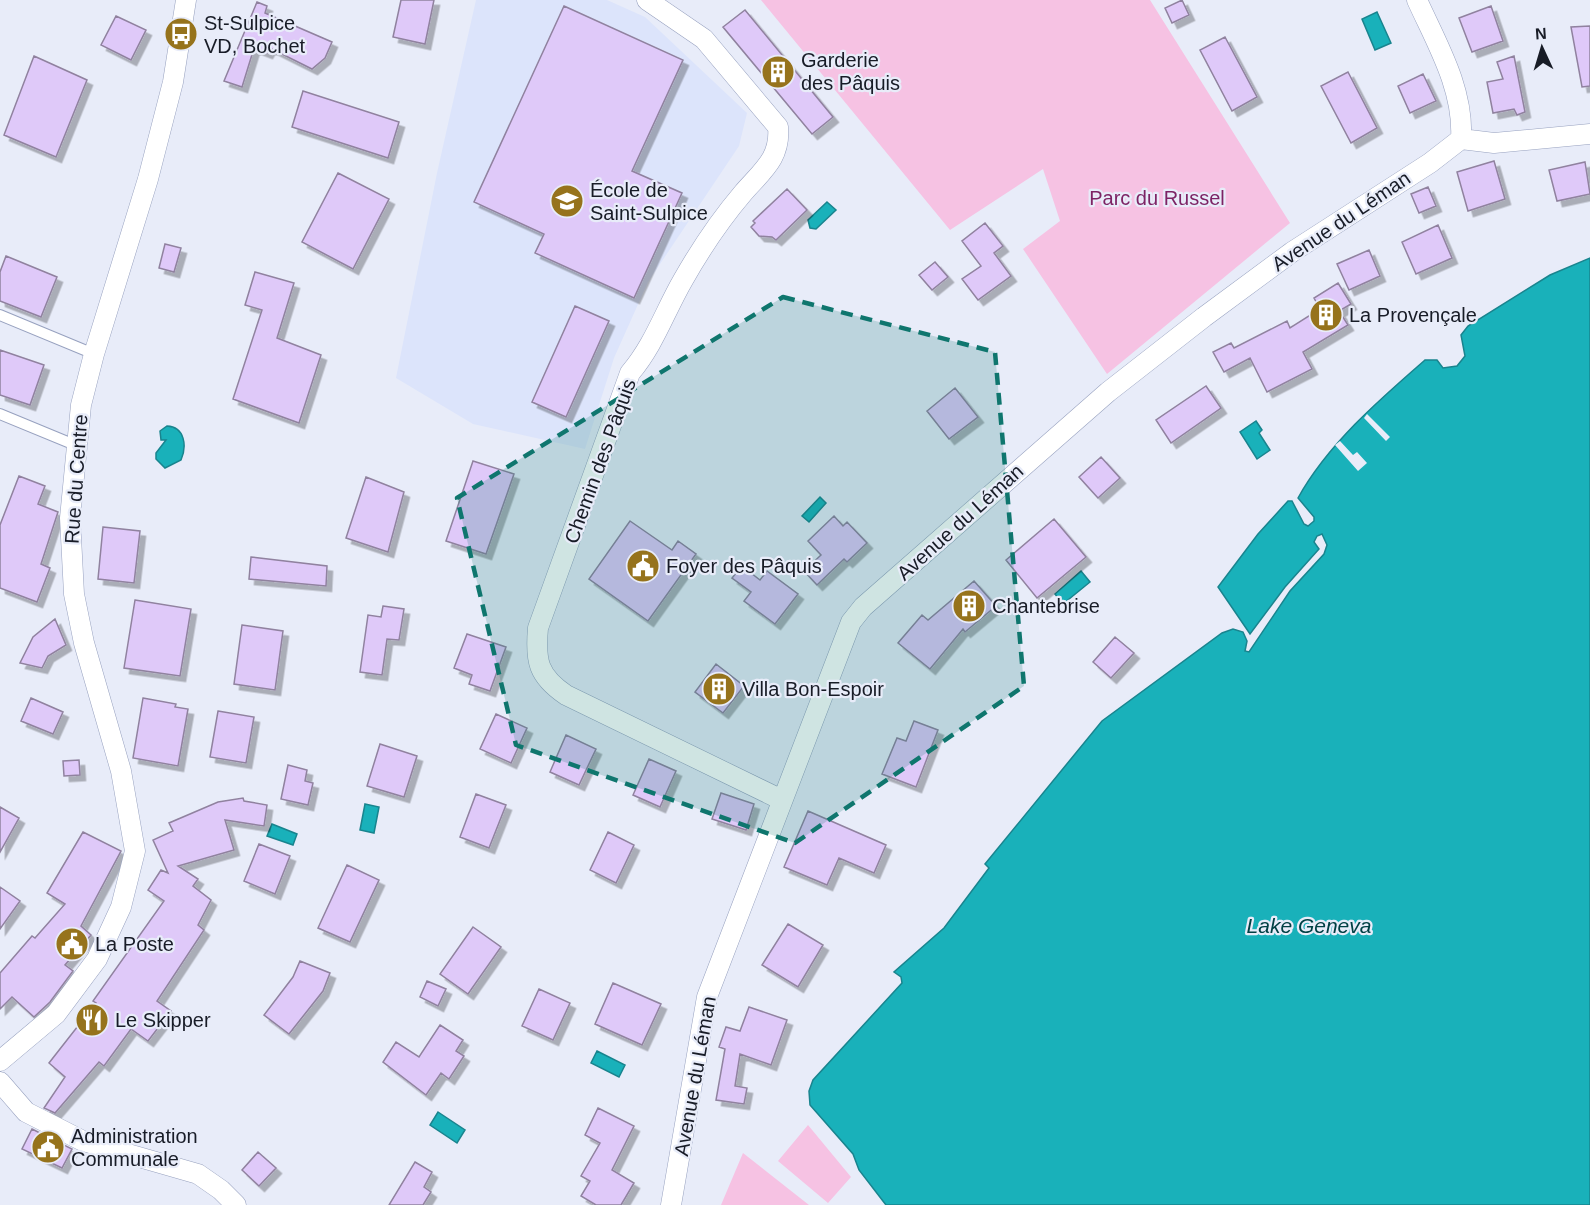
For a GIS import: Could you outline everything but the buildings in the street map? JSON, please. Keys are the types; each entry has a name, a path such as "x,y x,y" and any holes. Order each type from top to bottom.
{"street":[{"name":"Rue du Centre","path":"0,1061 38,1032 56,1014 98,959 121,907 135,851 134,834 121,771 84,643 74,594 70,518 75,445 81,405 94,354 148,179 172,82 186,0"},
{"name":"Chemin des Pâquis","path":"647,0 704,39 778,127 780,143 776,155 728,212 682,281 645,355 630,373 538,628 539,666 549,683 567,695 783,800"},
{"path":"1417,0 1456,88 1462,118 1461,138 1494,143 1590,134"},
{"name":"Avenue du Léman","path":"671,1205 707,998 851,622 863,607 1108,392 1204,316 1299,247 1430,163 1461,138"},
{"path":"0,1082 26,1112 83,1141 198,1174 221,1190 236,1205"}],"lane":[{"path":"0,315 94,354"},
{"path":"0,414 75,445"}],"highlighted area":[{"path":"783,297 995,352 1024,686 795,843 516,745 457,498"}],"shaded area":[{"name":"École de Saint-Sulpice","path":"476,0 607,0 645,17 747,113 739,146 648,282 614,358 585,449 473,424 396,378 437,173"}],"green space":[{"name":"Parc du Russel","path":"761,0 1150,0 1290,223 1107,374 1023,249 1060,221 1043,169 950,230"},
{"path":"808,1125 851,1177 828,1203 778,1161"},
{"path":"743,1153 809,1205 721,1205"}],"water":[{"path":"1377,12 1391,43 1375,50 1362,19"},
{"path":"827,202 836,210 816,229 810,228 808,220"},
{"name":"Lake Geneva","path":"1590,258 1590,1205 886,1205 859,1170 853,1154 810,1105 809,1091 813,1080 902,983 901,977 894,972 944,928 989,868 985,864 1102,721 1222,633 1233,629 1243,632 1247,641 1245,651 1249,652 1290,591 1324,554 1327,545 1322,534 1317,536 1314,542 1319,549 1285,587 1250,634 1218,587 1258,534 1288,501 1292,501 1304,524 1308,526 1314,521 1314,517 1298,498 1310,478 1339,441 1425,360 1437,360 1443,368 1457,366 1465,356 1461,335 1468,326 1550,275"},
{"path":"1256,421 1262,430 1259,433 1270,450 1257,459 1240,432"},
{"path":"167,426 173,427 181,434 184,449 181,460 165,468 156,459 156,453 166,440 161,440 160,431"},
{"path":"820,497 826,503 809,522 802,516"},
{"path":"1081,571 1090,582 1063,604 1055,594"},
{"path":"365,804 379,807 374,833 360,830"},
{"path":"272,824 297,834 293,845 267,836"},
{"path":"597,1051 625,1065 619,1077 591,1063"},
{"path":"438,1112 465,1130 457,1143 430,1125"}],"pier":[{"path":"1367,414 1390,437 1386,441 1364,418"},
{"path":"1340,441 1353,455 1357,452 1367,463 1358,471 1335,445"}],"place":[{"name":"St-Sulpice VD, Bochet","path":"181,34"},
{"name":"Garderie des Pâquis","path":"778,72"},
{"name":"École de Saint-Sulpice","path":"567,201"},
{"name":"La Provençale","path":"1326,315"},
{"name":"Foyer des Pâquis","path":"643,566"},
{"name":"Chantebrise","path":"969,606"},
{"name":"Villa Bon-Espoir","path":"719,689"},
{"name":"La Poste","path":"72,944"},
{"name":"Le Skipper","path":"92,1020"},
{"name":"Administration Communale","path":"48,1147"}]}
